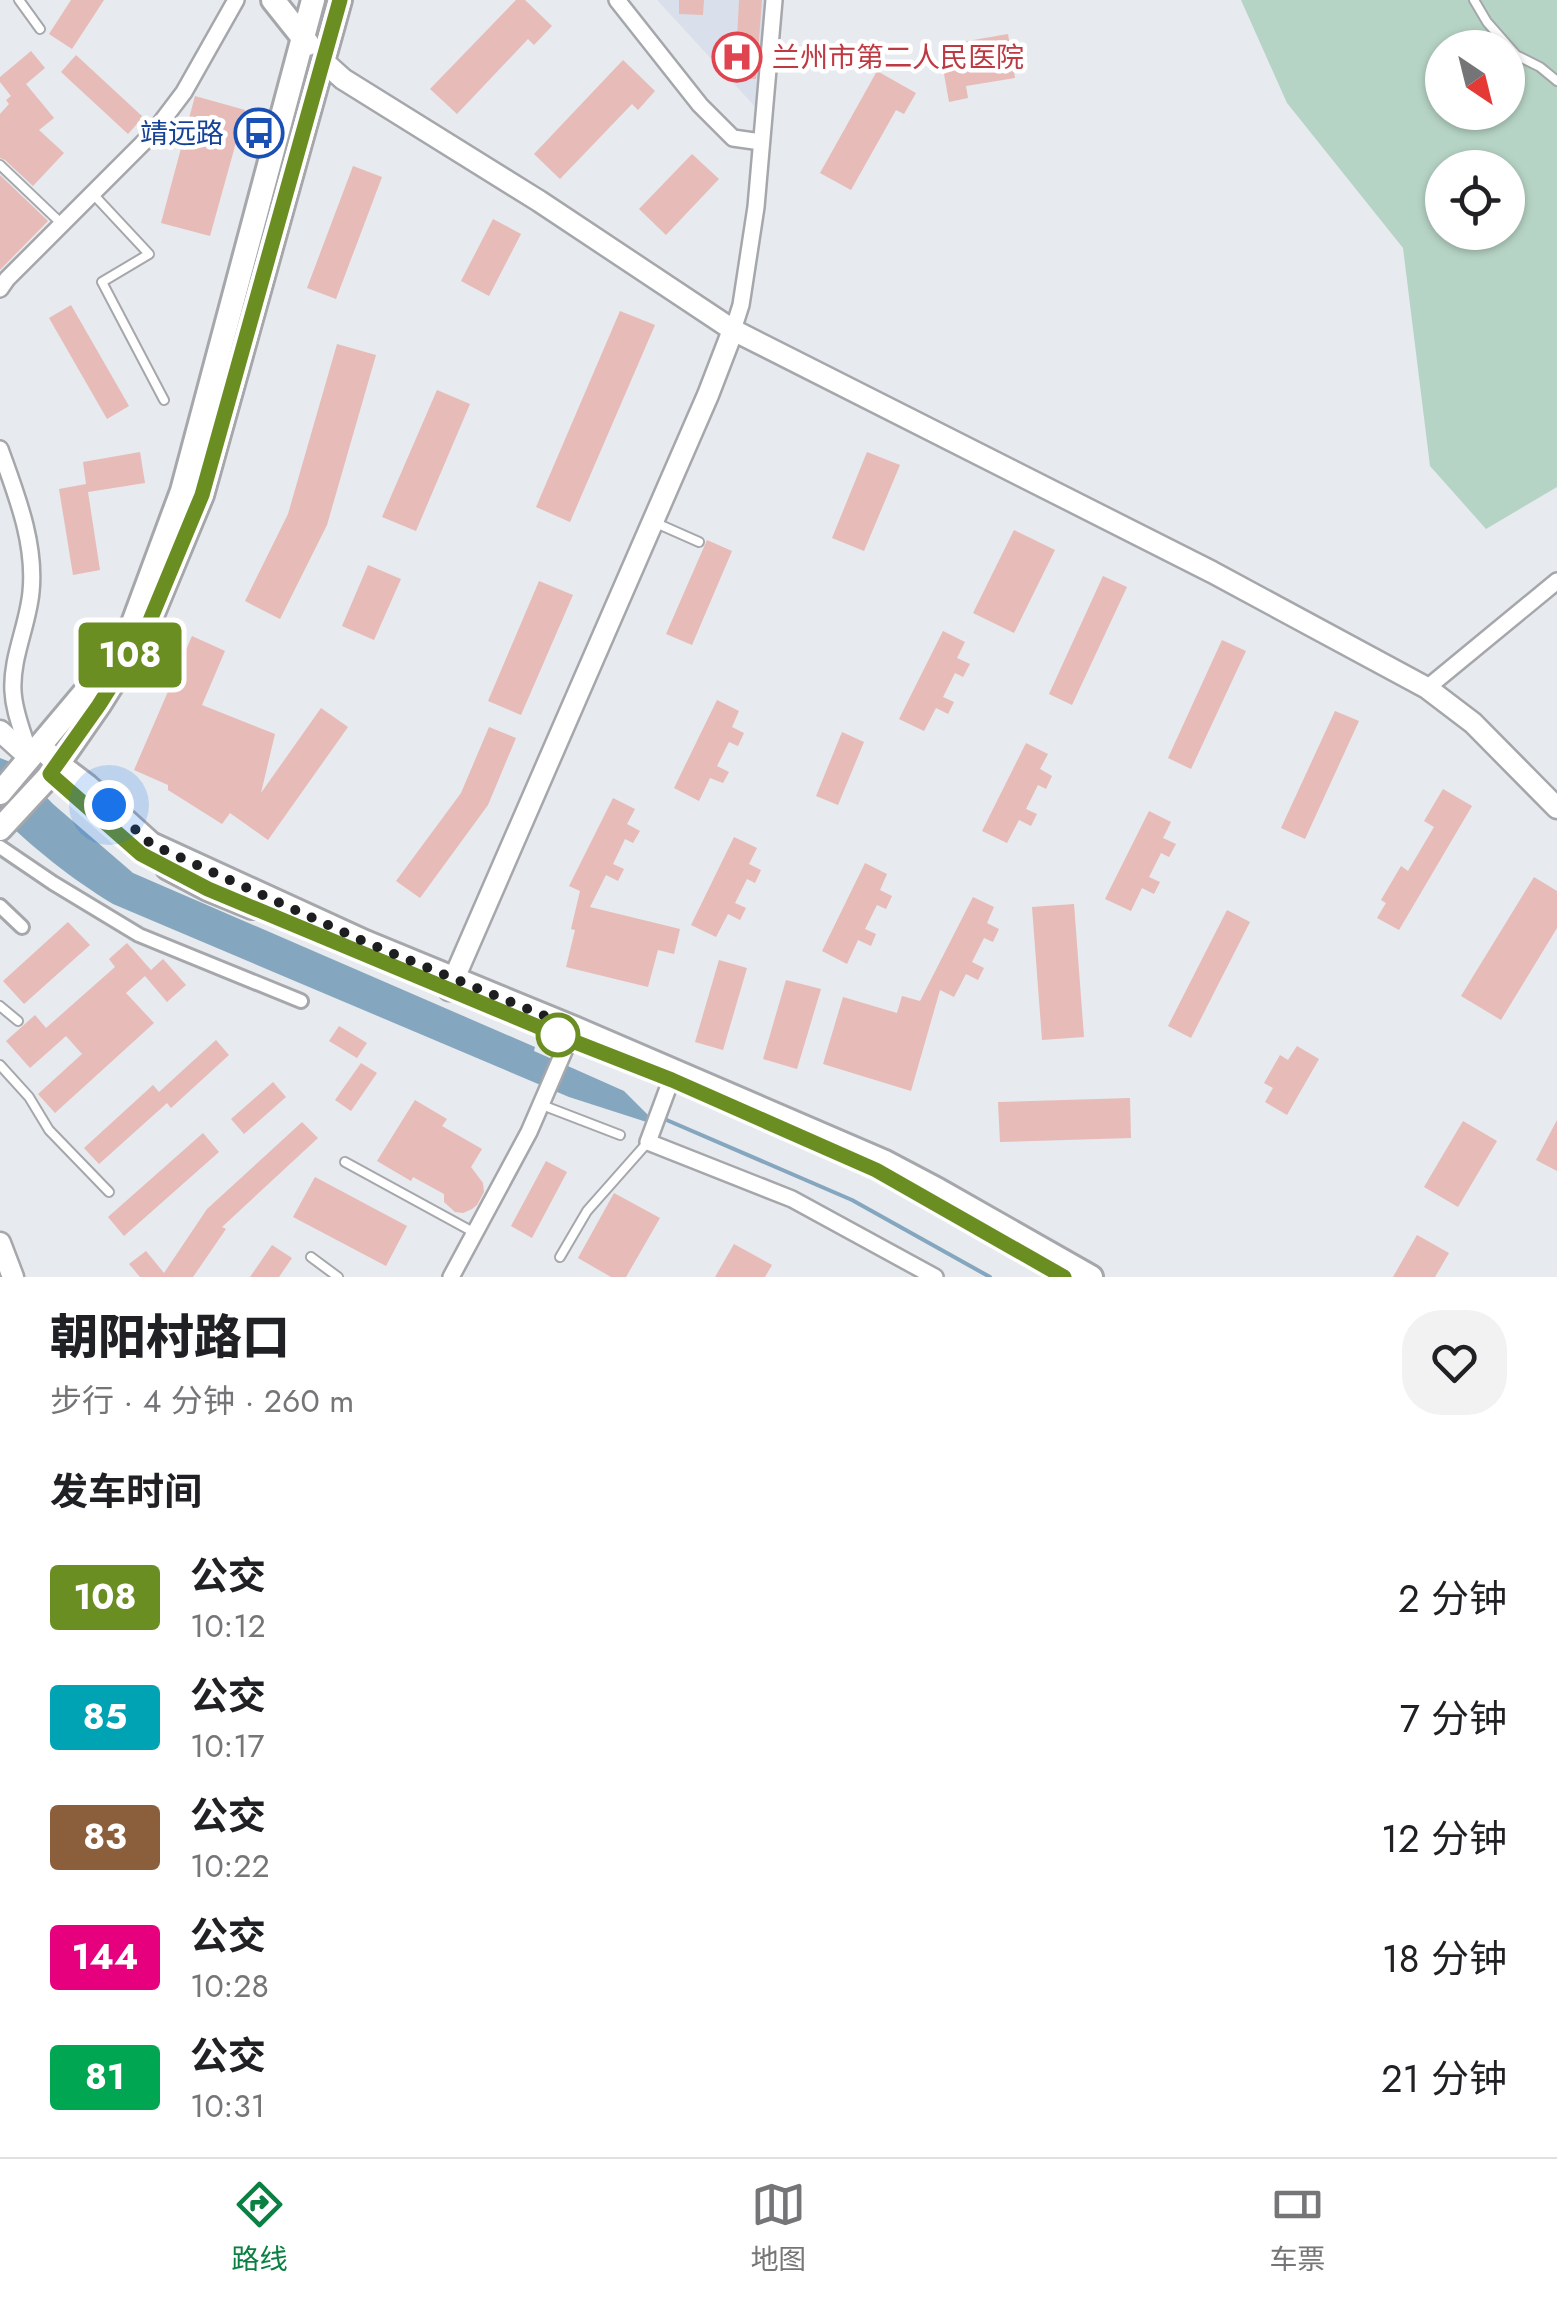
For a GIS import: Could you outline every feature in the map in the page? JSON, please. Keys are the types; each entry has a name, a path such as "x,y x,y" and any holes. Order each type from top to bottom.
{"main road":[{"path":"0,793 86,692 133,623 182,491 314,0"},
{"path":"1,834 50,773 146,630 202,495 340,0"},
{"path":"275,4 323,62"},
{"path":"31,757 141,854 208,889 452,984 569,1042 674,1076 883,1162 1091,1277"},
{"path":"674,1076 876,1170 1064,1277"}],"street":[{"path":"0,289 153,133 184,92 236,0"},
{"path":"617,0 700,105 733,138 762,142"},
{"path":"452,984 733,330 741,305 756,208 774,0"},
{"path":"323,62 343,79 539,201 733,330 1212,572 1427,688 1473,723 1557,808"},
{"path":"0,448 25,523 30,563 31,592 12,686 14,710 31,757"},
{"path":"1427,688 1557,581"},
{"path":"0,731 31,757"},
{"path":"1,834 52,883 139,936 300,1001"},
{"path":"0,906 22,927"},
{"path":"451,1277 545,1098 569,1042"},
{"path":"674,1076 648,1142 792,1199 934,1277"},
{"path":"0,1243 8,1275"}],"lane":[{"path":"19,0 40,30"},
{"path":"1474,0 1487,22 1516,55 1557,81"},
{"path":"0,166 63,225"},
{"path":"93,194 149,254 102,282 164,400"},
{"path":"652,521 698,542"},
{"path":"0,1006 18,1021"},
{"path":"0,1065 29,1097 49,1130 110,1192"},
{"path":"545,1098 620,1135"},
{"path":"560,1257 587,1211 648,1142"},
{"path":"345,1162 475,1233"},
{"path":"312,1258 338,1277"}],"shaded area":[{"name":"兰州市第二人民医院","path":"771,0 760,112 658,1"}],"green space":[{"path":"1241,0 1557,0 1557,487 1486,529 1430,466 1403,248 1287,103"}],"water":[{"path":"0,758 13,763 53,804 133,873 535,1047 534,1051 624,1091 659,1126 569,1097 113,904 54,863 0,816"}],"building":[{"path":"71,0 104,0 72,49 49,34"},
{"path":"516,0 525,0 552,26 534,45 528,39 457,114 430,89"},
{"path":"679,0 704,0 703,15 679,14"},
{"path":"739,0 762,0 756,79 735,78"},
{"path":"1008,34 1015,78 966,86 968,98 949,102 939,46"},
{"path":"31,51 45,68 26,84 54,118 39,130 64,153 33,186 0,158 0,114 11,96 0,77"},
{"path":"76,55 143,117 128,134 61,72"},
{"path":"623,60 655,91 638,110 632,104 560,179 534,154"},
{"path":"877,71 916,93 904,114 896,110 851,190 820,173"},
{"path":"195,96 245,110 210,236 161,223"},
{"path":"692,154 719,179 666,235 639,209"},
{"path":"353,166 382,177 336,299 307,288"},
{"path":"0,175 48,221 0,270"},
{"path":"493,219 521,234 489,296 461,281"},
{"path":"71,305 129,406 107,419 49,318"},
{"path":"620,311 655,325 570,522 536,507"},
{"path":"337,344 376,355 327,525 280,619 245,601 288,514"},
{"path":"437,390 470,404 416,531 382,517"},
{"path":"140,452 145,483 88,492 100,570 73,575 59,489 86,484 83,462"},
{"path":"867,452 900,465 864,551 832,538"},
{"path":"1014,530 1055,550 1014,633 973,613"},
{"path":"707,540 732,551 692,645 666,634"},
{"path":"368,565 401,579 374,640 342,626"},
{"path":"1103,576 1127,587 1072,705 1049,694"},
{"path":"539,581 573,595 521,715 488,701"},
{"path":"943,631 965,642 957,658 970,664 963,677 955,673 943,697 954,702 948,714 936,708 924,731 899,719"},
{"path":"192,636 225,651 202,705 275,734 261,793 321,708 348,727 268,840 230,813 222,824 168,790 168,785 134,770"},
{"path":"1222,640 1246,651 1191,769 1168,758"},
{"path":"717,700 739,711 732,727 744,733 738,746 729,742 717,766 729,772 723,783 710,778 699,801 674,788"},
{"path":"1335,711 1359,721 1305,839 1281,828"},
{"path":"489,727 516,738 488,805 420,898 396,881 461,793"},
{"path":"842,732 864,742 838,805 816,796"},
{"path":"1026,743 1048,754 1040,769 1052,776 1046,789 1038,785 1026,809 1037,814 1031,826 1019,820 1007,843 982,831"},
{"path":"1443,789 1472,806 1399,930 1377,918 1386,903 1381,900 1401,866 1408,871 1434,827 1424,821"},
{"path":"613,798 635,809 627,824 640,831 633,843 625,839 613,864 624,869 618,881 606,875 590,907 680,929 674,954 658,950 648,987 566,967 580,891 569,886"},
{"path":"1149,811 1171,822 1163,838 1176,844 1169,857 1161,853 1149,877 1160,882 1154,894 1142,888 1131,911 1105,899"},
{"path":"734,837 757,848 749,864 761,870 755,883 747,879 735,903 746,908 740,920 728,914 716,937 691,925"},
{"path":"865,863 887,874 880,890 892,896 886,909 877,905 865,929 876,934 871,946 858,940 847,964 822,951"},
{"path":"1534,877 1557,891 1557,928 1501,1020 1461,996"},
{"path":"973,897 994,907 987,923 999,929 993,942 984,938 972,962 984,968 978,980 966,974 954,997 940,990 911,1091 823,1064 843,997 897,1013 902,996 920,1001"},
{"path":"1074,904 1084,1037 1042,1040 1032,907"},
{"path":"1227,910 1250,922 1191,1038 1168,1026"},
{"path":"68,922 90,945 24,1004 3,981"},
{"path":"127,943 151,970 163,959 186,985 167,1002 145,976 126,993 154,1023 55,1113 38,1094 82,1054 66,1036 30,1068 6,1041 35,1015 46,1028 115,967 109,959"},
{"path":"719,960 747,968 723,1050 695,1042"},
{"path":"786,980 821,989 797,1069 763,1059"},
{"path":"339,1026 367,1043 357,1058 329,1041"},
{"path":"216,1040 229,1055 171,1108 167,1103 99,1164 84,1148 153,1085 159,1092"},
{"path":"1297,1046 1319,1059 1287,1115 1265,1102 1273,1088 1264,1083 1280,1055 1288,1060"},
{"path":"361,1063 377,1073 351,1111 335,1100"},
{"path":"273,1082 286,1097 244,1134 231,1119"},
{"path":"1130,1098 1131,1138 1000,1142 998,1102"},
{"path":"415,1100 447,1119 442,1126 482,1149 471,1167 483,1183 484,1192 472,1209 455,1212 444,1202 444,1194 377,1161"},
{"path":"1557,1120 1557,1171 1536,1160"},
{"path":"1463,1121 1497,1141 1458,1207 1424,1187"},
{"path":"302,1122 318,1138 222,1227 226,1229 193,1277 140,1277 129,1264 146,1251 164,1273 207,1209"},
{"path":"203,1133 219,1152 124,1236 108,1217"},
{"path":"546,1161 567,1172 532,1238 511,1226"},
{"path":"315,1177 407,1226 386,1266 293,1217"},
{"path":"614,1193 660,1218 626,1277 611,1277 578,1258"},
{"path":"1417,1235 1449,1253 1435,1277 1393,1277"},
{"path":"734,1244 772,1265 765,1277 715,1277"},
{"path":"272,1245 292,1258 279,1277 250,1277"}],"waterway":[{"path":"662,1118 852,1200 990,1277"}],"bus line":[{"name":"108","path":"340,0 202,495 146,630 50,774 141,854 208,889 672,1080 876,1170 1064,1277"}],"place":[{"name":"兰州市第二人民医院","path":"737,57"},
{"name":"靖远路","path":"259,133"}],"route":[{"path":"109,805 151,844 365,942 574,1028 570,1040 558,1035"}]}
